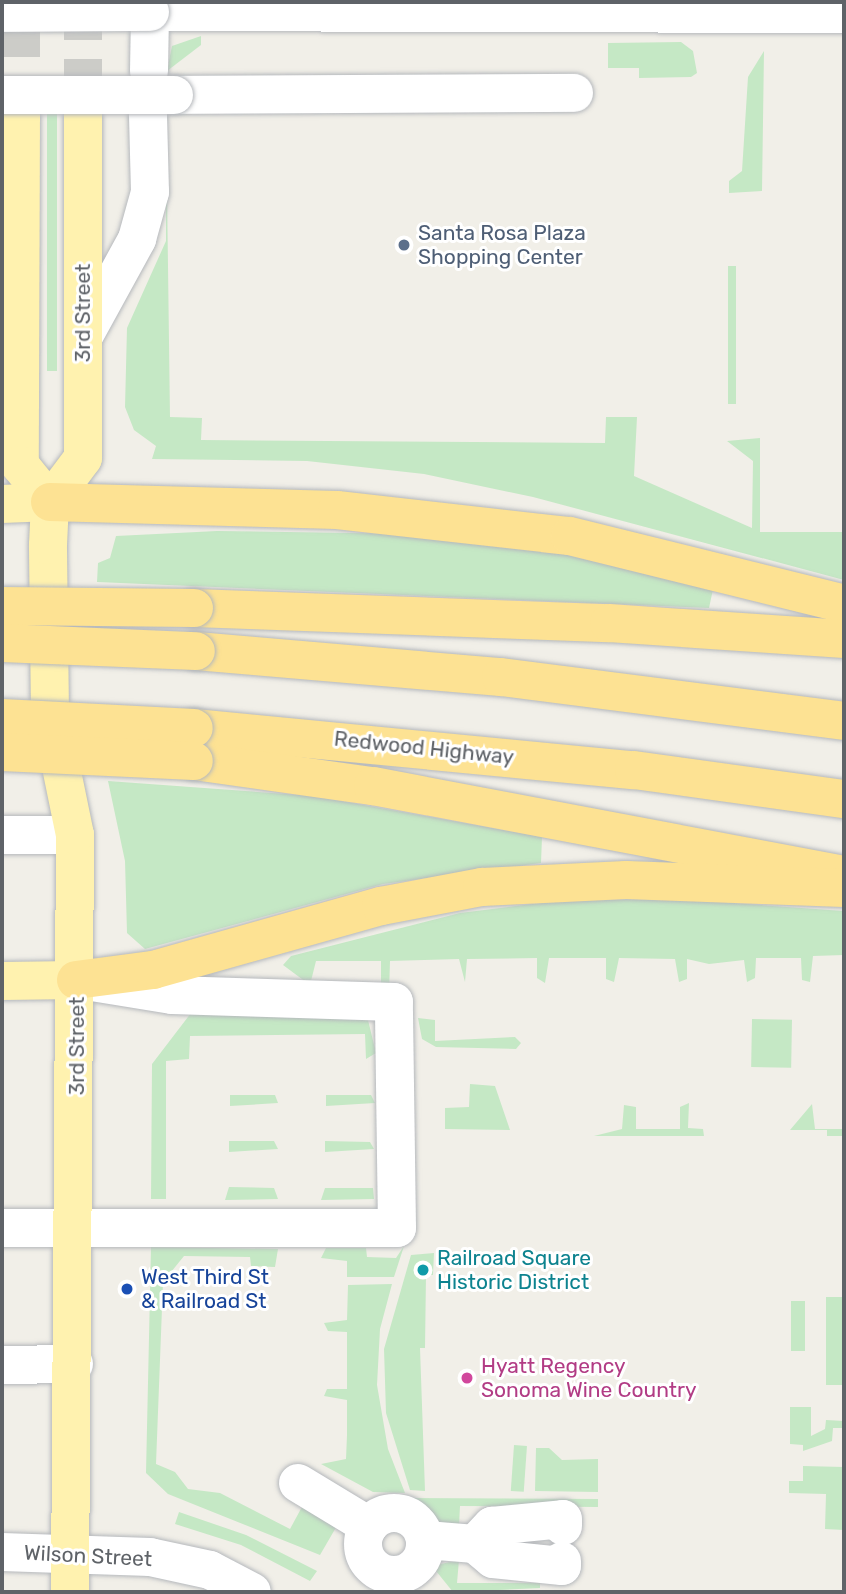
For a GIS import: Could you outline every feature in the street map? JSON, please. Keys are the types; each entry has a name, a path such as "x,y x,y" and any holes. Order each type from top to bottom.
{"highway":[{"path":"50,502 337,510 569,536 844,604"},
{"path":"2,606 194,608 787,634 844,639"},
{"path":"2,643 196,651 513,678 844,721"},
{"name":"Redwood Highway","path":"2,718 194,745 634,770 831,797"},
{"path":"2,752 194,745 373,786 844,876"},
{"path":"76,980 153,970 369,909 472,888 626,880 844,888"}],"main road":[{"path":"11,104 11,322 20,465 50,502"},
{"name":"3rd Street","path":"70,1592 76,1228 75,835 50,713 50,502 83,458 83,114"},
{"path":"2,504 50,502"},
{"path":"2,981 76,980"}],"street":[{"path":"2,13 150,12 247,28 550,27 723,6 844,14"},
{"path":"83,337 137,239 150,192 157,93 150,12"},
{"path":"11,104 157,93 574,93"},
{"path":"2,835 75,835"},
{"path":"2,1228 397,1228 394,1002 173,995 76,980"},
{"path":"2,1365 74,1364"},
{"path":"298,1483 369,1526"},
{"path":"423,1567 418,1523 403,1514 384,1514 369,1526 364,1552 365,1580 393,1576 423,1567 475,1544 492,1526 563,1519 563,1543"},
{"name":"Wilson Street","path":"2,1552 70,1552 150,1557 210,1570 253,1592"}],"green space":[{"path":"201,36 201,45 167,71 172,46"},
{"path":"681,42 693,51 697,73 691,77 639,78 639,68 608,68 608,43"},
{"path":"764,51 762,191 729,193 729,181 742,171 748,77"},
{"path":"47,114 57,114 57,371 47,371"},
{"path":"166,114 170,417 202,418 201,440 605,443 606,417 637,417 634,476 752,528 753,461 727,441 760,438 760,532 844,532 844,580 533,497 424,474 307,461 152,459 156,446 134,430 125,407 127,328 166,241"},
{"path":"728,266 736,266 736,404 728,404"},
{"path":"217,531 479,535 715,580 709,608 97,582 98,563 110,558 116,536"},
{"path":"108,781 313,796 542,837 541,863 383,884 145,949 127,933 125,861"},
{"path":"676,899 844,911 844,955 813,956 810,982 802,980 801,958 756,958 755,978 747,982 744,960 709,964 687,959 687,979 679,982 675,959 619,958 614,982 606,979 606,958 549,958 545,983 537,978 537,958 467,959 465,982 459,959 390,961 389,993 381,983 381,961 316,961 310,985 283,965 291,956 460,913 565,900"},
{"path":"191,1013 368,1020 376,1053 366,1059 365,1034 190,1036 189,1059 166,1061 166,1199 151,1199 152,1064"},
{"path":"418,1018 435,1020 435,1041 515,1037 521,1043 516,1049 436,1047 422,1039"},
{"path":"752,1019 792,1020 791,1068 751,1067"},
{"path":"470,1084 495,1086 510,1130 445,1129 445,1108 469,1107"},
{"path":"230,1095 275,1095 278,1103 230,1106"},
{"path":"326,1095 371,1095 375,1103 326,1106"},
{"path":"689,1103 688,1128 703,1129 704,1136 594,1136 622,1129 624,1105 636,1107 636,1129 680,1129 680,1107"},
{"path":"812,1104 815,1129 844,1129 844,1136 827,1136 827,1130 790,1130"},
{"path":"229,1141 274,1141 278,1149 229,1152"},
{"path":"325,1141 370,1142 374,1149 325,1152"},
{"path":"229,1187 274,1188 278,1199 225,1200"},
{"path":"325,1188 373,1188 374,1199 321,1200"},
{"path":"404,1246 394,1277 347,1277 347,1261 321,1258 326,1248 366,1248 367,1257 396,1258"},
{"path":"151,1247 278,1249 275,1267 251,1266 250,1257 184,1256 163,1282 156,1464 175,1472 188,1489 220,1493 290,1529 303,1505 338,1524 320,1555 168,1494 146,1473"},
{"path":"434,1253 433,1275 426,1275 425,1348 420,1348 425,1491 410,1490 386,1413 384,1349 411,1255"},
{"path":"392,1284 380,1329 377,1385 388,1449 405,1493 373,1492 321,1464 346,1459 347,1435 347,1400 324,1396 327,1389 347,1389 347,1332 328,1331 324,1323 347,1320 348,1285"},
{"path":"826,1297 844,1297 844,1385 826,1385"},
{"path":"791,1301 805,1301 805,1351 791,1351"},
{"path":"790,1407 811,1407 811,1436 825,1429 826,1420 844,1421 844,1428 833,1428 832,1441 803,1451 803,1445 790,1444"},
{"path":"514,1445 527,1446 524,1492 511,1491"},
{"path":"536,1448 549,1448 562,1460 598,1459 598,1492 535,1491"},
{"path":"803,1466 844,1467 844,1530 825,1529 826,1494 789,1493 789,1481 803,1481"},
{"path":"402,1498 598,1499 598,1507 460,1506 459,1526 432,1522"},
{"path":"179,1512 246,1535 317,1571 310,1581 241,1545 175,1524"},
{"path":"459,1560 457,1583 540,1583 540,1588 453,1592 432,1566"}],"tunnel":[{"path":"21,2 21,114"},
{"path":"83,2 83,114"}],"place":[{"name":"Santa Rosa Plaza Shopping Center","path":"404,245"},
{"name":"Railroad Square Historic District","path":"423,1270"},
{"name":"West Third St & Railroad St","path":"127,1289"},
{"name":"Hyatt Regency Sonoma Wine Country","path":"467,1378"}]}
